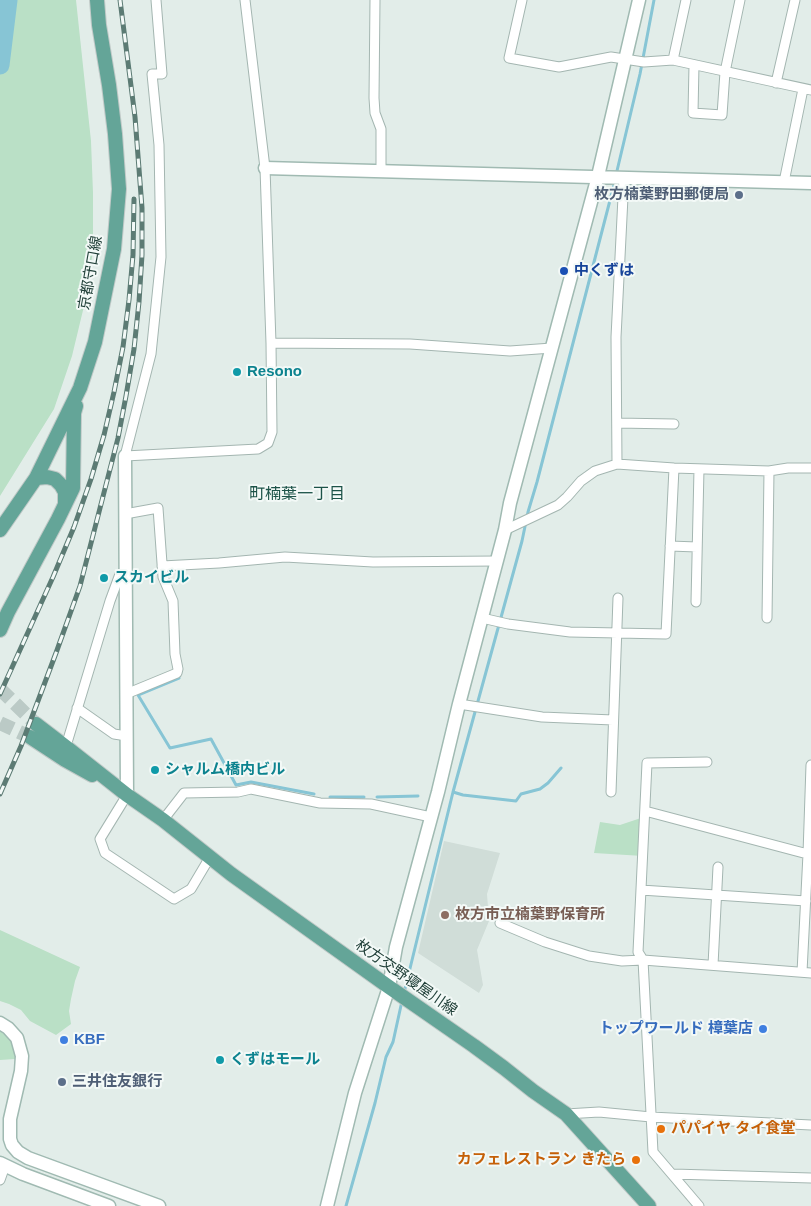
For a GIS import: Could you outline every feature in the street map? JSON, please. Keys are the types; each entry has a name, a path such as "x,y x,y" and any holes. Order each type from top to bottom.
{"main road":[{"name":"京都守口線","path":"0,530 36,478 80,388 95,342 114,249 119,189 115,134 97,0"},
{"path":"0,630 73,488 74,413 80,388"},
{"path":"36,478 47,477 55,479 65,492 65,504"},
{"name":"枚方交野寝屋川線","path":"127,795 65,760 33,730 66,746 231,874 474,1046 532,1091 566,1114 649,1206"}],"street":[{"path":"156,0 162,74 152,74 159,145 161,257 151,354 124,456 127,795 100,838 106,853 174,899 191,890 210,857"},
{"path":"124,456 258,449 268,443 272,432 265,168 245,0"},
{"path":"375,0 374,98 375,113 381,129 380,171"},
{"path":"522,0 509,58 559,67 611,56 644,62 673,60 807,90 784,182"},
{"path":"327,1206 356,1093 389,986 396,947 453,733 505,530 510,503 598,176 639,0"},
{"path":"673,60 686,0"},
{"path":"694,65 693,114 722,115 724,72 740,0"},
{"path":"776,83 795,0"},
{"path":"265,168 811,183"},
{"path":"617,464 616,337 624,177"},
{"path":"271,343 410,344 510,351 552,348"},
{"path":"616,423 674,424"},
{"path":"505,530 558,505 581,481 595,471 617,464 769,471 788,468 811,468"},
{"path":"482,618 508,624 570,632 666,634 674,468"},
{"path":"696,602 698,469"},
{"path":"767,618 769,471"},
{"path":"125,514 158,508 163,577 173,601 175,654 178,670 177,673 126,694"},
{"path":"670,546 697,547"},
{"path":"162,566 285,557 374,562 497,561"},
{"path":"66,746 110,601 120,574 125,572"},
{"path":"612,792 618,598"},
{"path":"459,704 542,717 614,720"},
{"path":"77,708 114,734 127,736"},
{"path":"699,1206 653,1152 643,960 638,952 647,763 707,762"},
{"path":"500,923 545,942 589,956 622,962 643,960 807,972 806,901 810,855 811,765"},
{"path":"163,820 184,793 238,792 251,789 320,803 371,804 430,817"},
{"path":"645,811 810,855"},
{"path":"713,965 718,867"},
{"path":"641,890 806,901"},
{"path":"0,1023 8,1028 17,1038 22,1056 21,1071 10,1119 9,1133 12,1145 18,1152 28,1158 159,1206"},
{"path":"566,1114 599,1112 651,1117 811,1124"},
{"path":"0,1119 9,1133"},
{"path":"0,1153 3,1165 0,1180"},
{"path":"3,1165 26,1176 108,1206"},
{"path":"673,1174 811,1178"}],"shaded area":[{"path":"444,841 500,853 487,894 489,921 477,950 483,985 479,993 418,953"}],"green space":[{"path":"0,0 76,0 91,141 93,251 85,302 72,356 54,409 0,496"},
{"path":"644,817 643,856 594,853 600,822 620,825"},
{"path":"0,930 80,967 69,1011 71,1024 56,1035 30,1021 21,1010 0,1001"},
{"path":"0,1031 10,1039 15,1047 15,1059 0,1060"}],"waterway":[{"path":"0,65 8,0"},
{"path":"616,175 640,74 654,0"},
{"path":"404,993 453,792 522,541 615,181"},
{"path":"179,678 138,695 170,748 211,739 236,785 251,782 314,794"},
{"path":"453,792 463,795 516,801 521,794 540,789 561,768"},
{"path":"377,797 418,796"},
{"path":"330,797 364,797"},
{"path":"346,1206 386,1057 393,1042 402,1001"}],"tunnel":[{"path":"0,689 36,724"},
{"path":"0,723 30,737"}],"railway":[{"path":"0,794 21,746 80,586 118,438 134,349 142,255 142,208 135,117 120,0"},
{"path":"0,694 74,527 104,435 123,347 129,300 133,255 134,199"}],"place":[{"name":"枚方楠葉野田郵便局","path":"739,195"},
{"name":"中くずは","path":"564,271"},
{"name":"Resono","path":"237,372"},
{"name":"スカイビル","path":"104,578"},
{"name":"シャルム橋内ビル","path":"155,770"},
{"name":"枚方市立楠葉野保育所","path":"445,915"},
{"name":"トップワールド 樟葉店","path":"763,1029"},
{"name":"KBF","path":"64,1040"},
{"name":"くずはモール","path":"220,1060"},
{"name":"三井住友銀行","path":"62,1082"},
{"name":"パパイヤ タイ食堂","path":"661,1129"},
{"name":"カフェレストラン きたら","path":"636,1160"}],"district":[{"name":"町楠葉一丁目","path":"297,495"}]}
